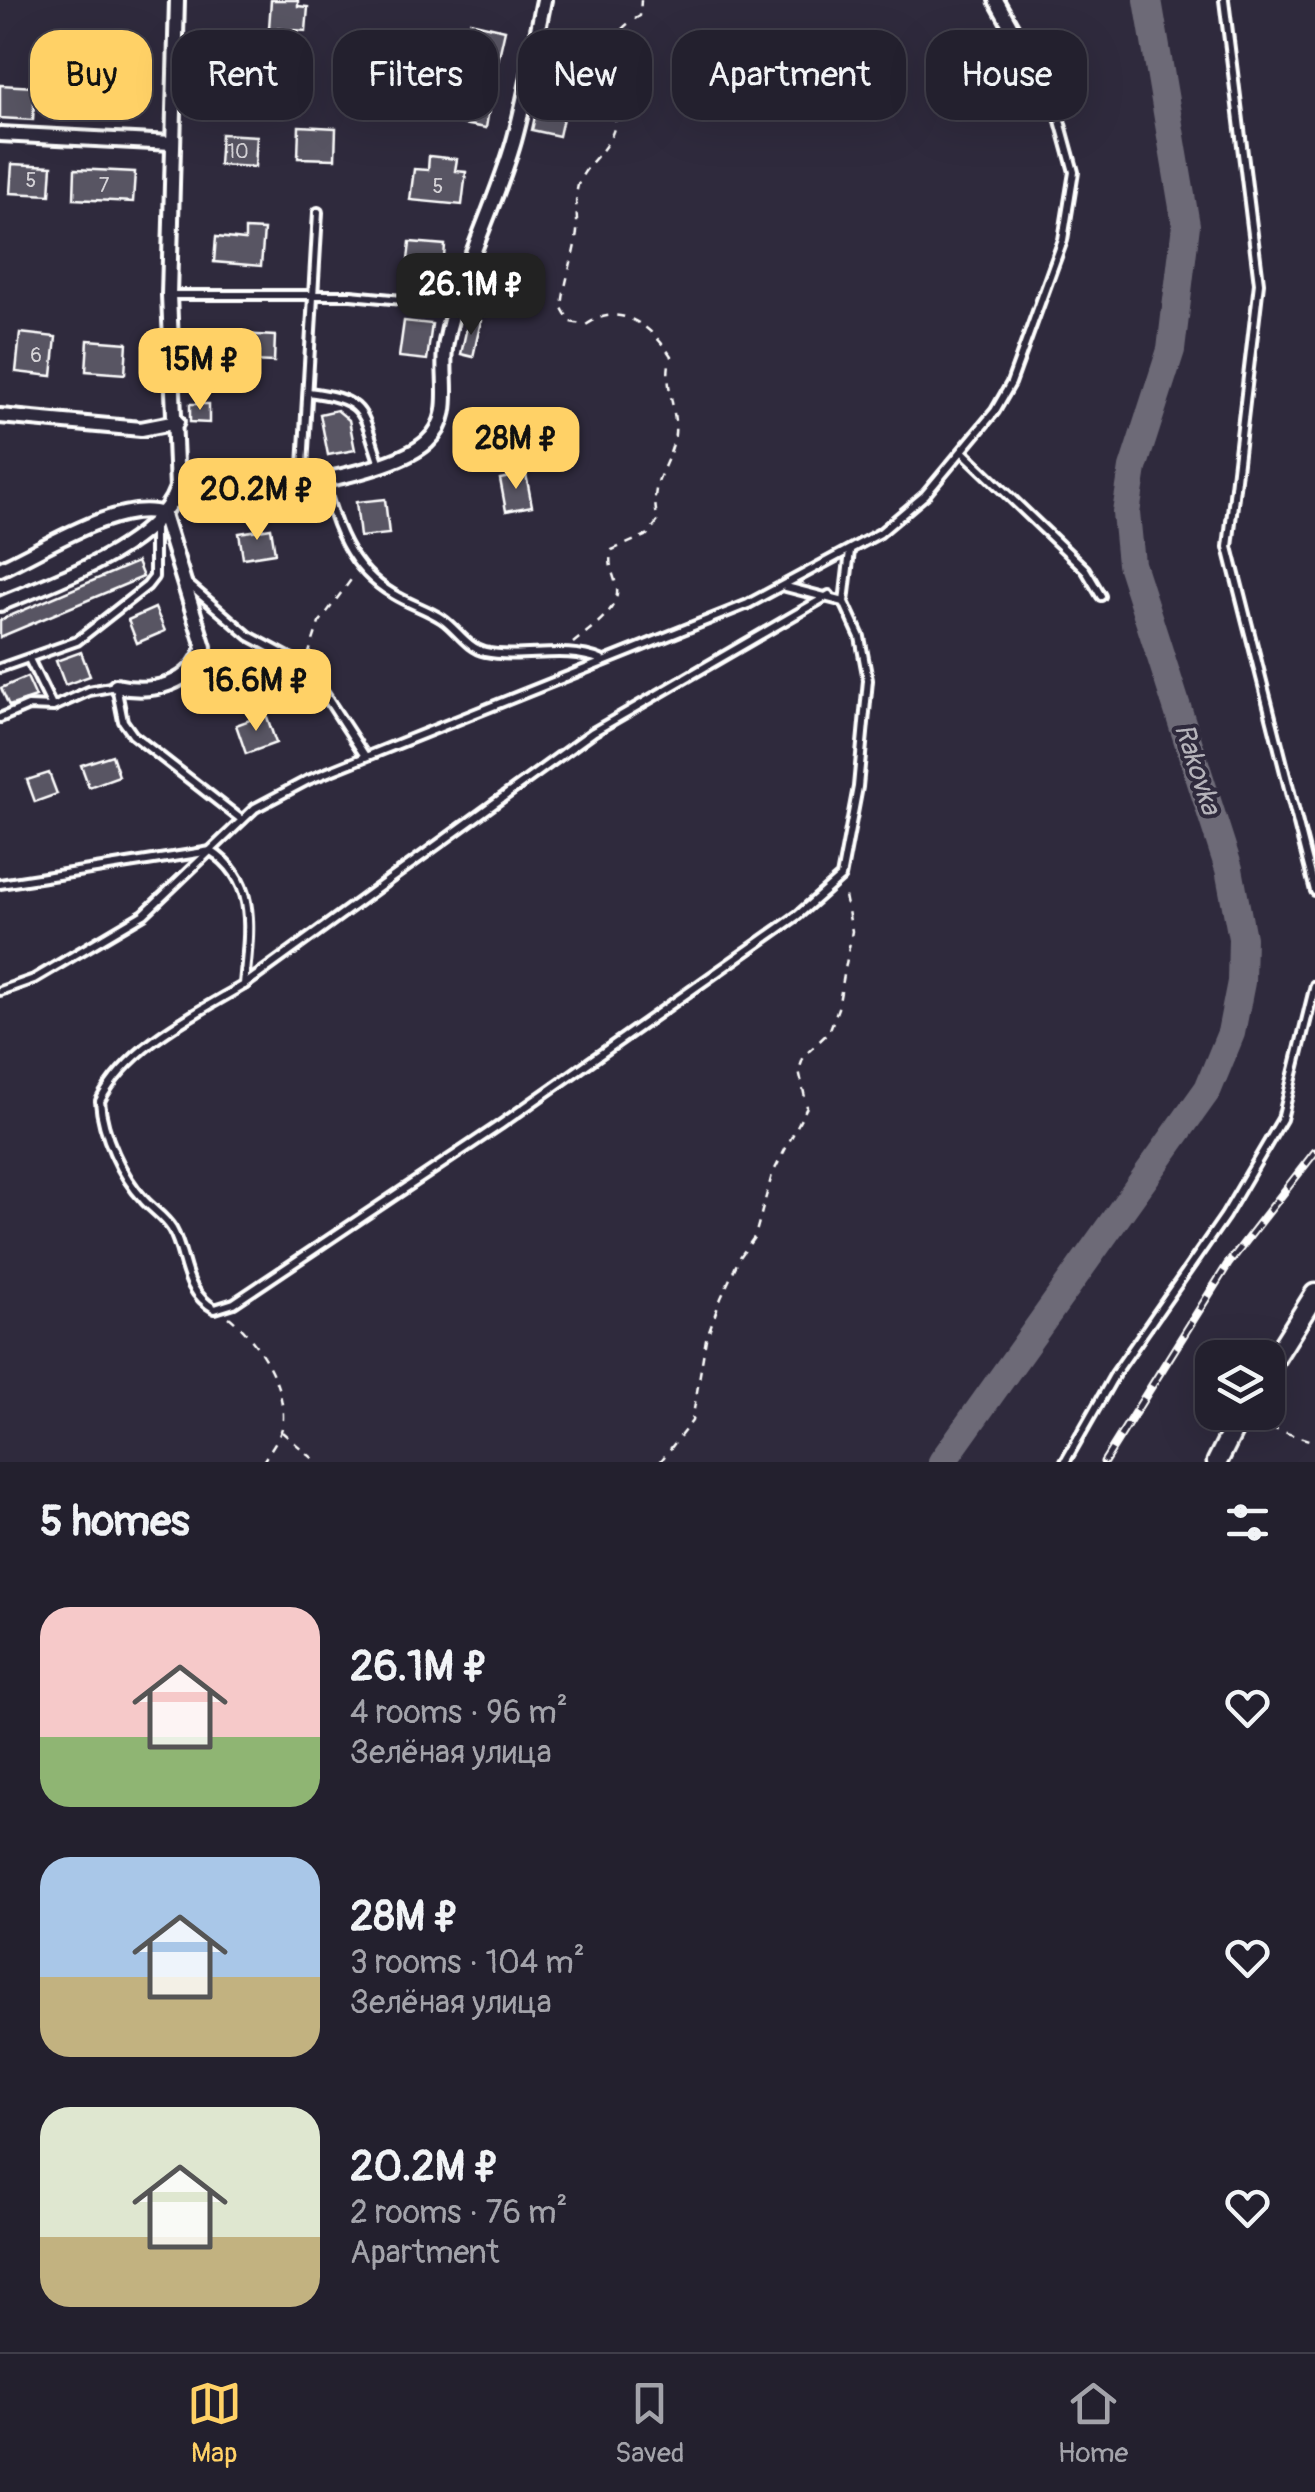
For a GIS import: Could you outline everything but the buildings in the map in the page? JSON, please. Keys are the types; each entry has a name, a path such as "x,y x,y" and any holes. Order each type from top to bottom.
{"main road":[{"path":"1285,1342 1315,1294"},
{"path":"1217,1462 1234,1430"}],"street":[{"path":"0,604 140,538 172,501 178,476 170,294 177,0"},
{"path":"172,501 302,483 381,467 418,450 439,430 445,397 445,343 514,140 544,0"},
{"path":"996,0 1012,30"},
{"path":"0,134 172,142"},
{"path":"0,416 141,430 176,422"},
{"path":"0,570 102,520 144,512 159,520 186,582 203,637 196,668 153,688 116,686"}],"lane":[{"path":"1224,0 1260,284 1228,547 1315,891"},
{"path":"0,991 34,979 144,914 242,820 308,780 485,712 785,586 850,551 926,495 964,452 1011,383 1072,207 1070,148 1057,120"},
{"path":"302,483 310,296 318,212"},
{"path":"170,294 351,294 456,306"},
{"path":"308,392 352,400 360,408 381,467"},
{"path":"964,452 1085,568 1101,596"},
{"path":"322,478 335,524 359,568 392,594 446,621 479,650 576,652 602,660"},
{"path":"0,668 30,661 76,641 147,586 154,577 159,520"},
{"path":"829,595 594,732 122,1070 100,1100 112,1143 133,1185 168,1223 184,1274 215,1309 234,1303 500,1125 798,916 841,877 868,698 866,660 844,602 850,551"},
{"path":"186,582 249,636 307,667 365,756"},
{"path":"785,586 844,602"},
{"path":"30,661 53,708"},
{"path":"0,718 28,706 53,708 90,691 116,686 123,720 132,735 242,820"},
{"path":"0,884 212,851 234,870 248,902 244,985"},
{"path":"1065,1462 1115,1374 1226,1216 1282,1119 1315,985"}],"path":[{"path":"559,646 573,643 614,605 618,593 608,563 612,550 647,535 658,521 653,493 673,444 666,372 670,356 661,341 647,325 620,316 602,314 586,325 570,322 562,308 577,230 577,188 586,168 601,154 614,132 617,102 608,61 623,25 640,16 641,0"},
{"path":"307,667 313,636 359,568"},
{"path":"660,1462 692,1420 706,1340 721,1298 740,1257 756,1236 772,1175 807,1107 799,1070 804,1056 829,1032 838,1008 852,931 841,877"},
{"path":"215,1309 244,1331 268,1362 280,1403 281,1430 263,1462"},
{"path":"281,1430 316,1462"},
{"path":"1272,1430 1315,1442"}],"waterway":[{"name":"Rakovka","path":"942,1462 1208,1089 1231,1033 1241,982 1242,938 1229,869 1131,564 1126,513 1133,468 1171,350 1186,225 1148,0"}],"railway":[{"path":"1104,1462 1228,1264 1315,1152"}]}
